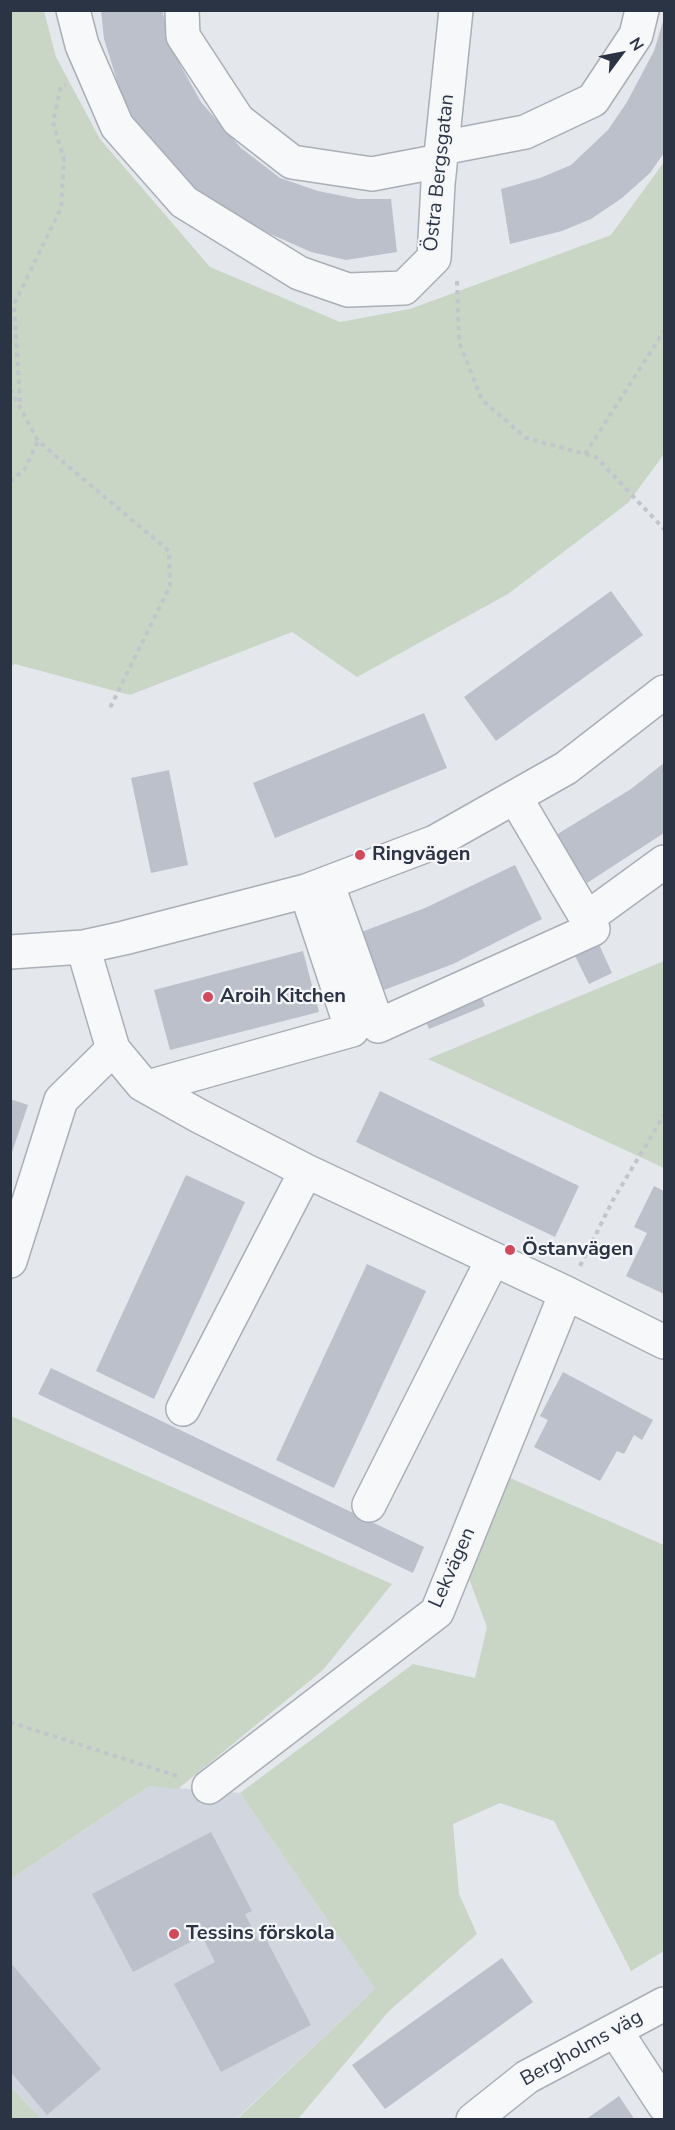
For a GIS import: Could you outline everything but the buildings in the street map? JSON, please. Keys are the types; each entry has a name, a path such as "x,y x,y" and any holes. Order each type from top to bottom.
{"street":[{"name":"Östra Bergsgatan","path":"73,10 82,45 117,126 184,202 299,273 348,290 404,288 434,258 441,154 456,10"},
{"path":"182,10 183,36 238,120 292,162 372,174 525,132 593,100 636,35 642,10"},
{"path":"10,952 83,947 124,939 317,887 435,842 566,768 664,692"},
{"path":"317,887 378,1026 593,929 515,797"},
{"path":"587,918 664,862"},
{"path":"148,1087 352,1030 317,887"},
{"path":"83,947 112,1049 142,1084 306,1171 566,1293 664,1342"},
{"path":"10,1261 61,1100 112,1049"},
{"path":"183,1409 306,1171"},
{"path":"369,1505 494,1259"},
{"name":"Lekvägen","path":"209,1787 437,1612 566,1293"},
{"name":"Bergholms väg","path":"473,2120 527,2077 664,2004"},
{"path":"615,2030 664,2105"}],"path":[{"path":"20,406 14,304 61,208 64,160 53,122 61,86 95,79"},
{"path":"435,236 457,274 459,342 482,400 526,438 596,457 664,529"},
{"path":"585,454 664,331"},
{"path":"10,389 38,441 169,551 170,586 110,710"},
{"path":"10,482 25,469 38,441"},
{"path":"566,1293 613,1200 664,1114"},
{"path":"10,1722 209,1787"}],"shaded area":[{"name":"Tessins förskola","path":"149,1786 240,1793 375,1989 236,2119 42,2119 11,2087 11,1879"}],"green space":[{"path":"11,10 44,11 56,57 100,139 210,267 340,322 410,309 611,235 664,162 664,454 628,503 508,594 357,677 292,632 130,695 15,664 11,666"},
{"path":"664,961 664,1168 428,1059"},
{"path":"11,1416 392,1584 323,1670 178,1789 149,1786 11,1879"},
{"path":"510,1478 664,1545 664,1951 631,1971 554,1821 500,1803 453,1824 459,1894 477,1934 389,2011 298,2119 236,2120 375,1989 240,1793 413,1664 475,1678 487,1627 468,1576"},
{"path":"11,2087 42,2119 11,2119"}],"place":[{"name":"Ringvägen","path":"360,855"},
{"name":"Aroih Kitchen","path":"208,997"},
{"name":"Östanvägen","path":"510,1250"},
{"name":"Tessins förskola","path":"174,1934"}]}
